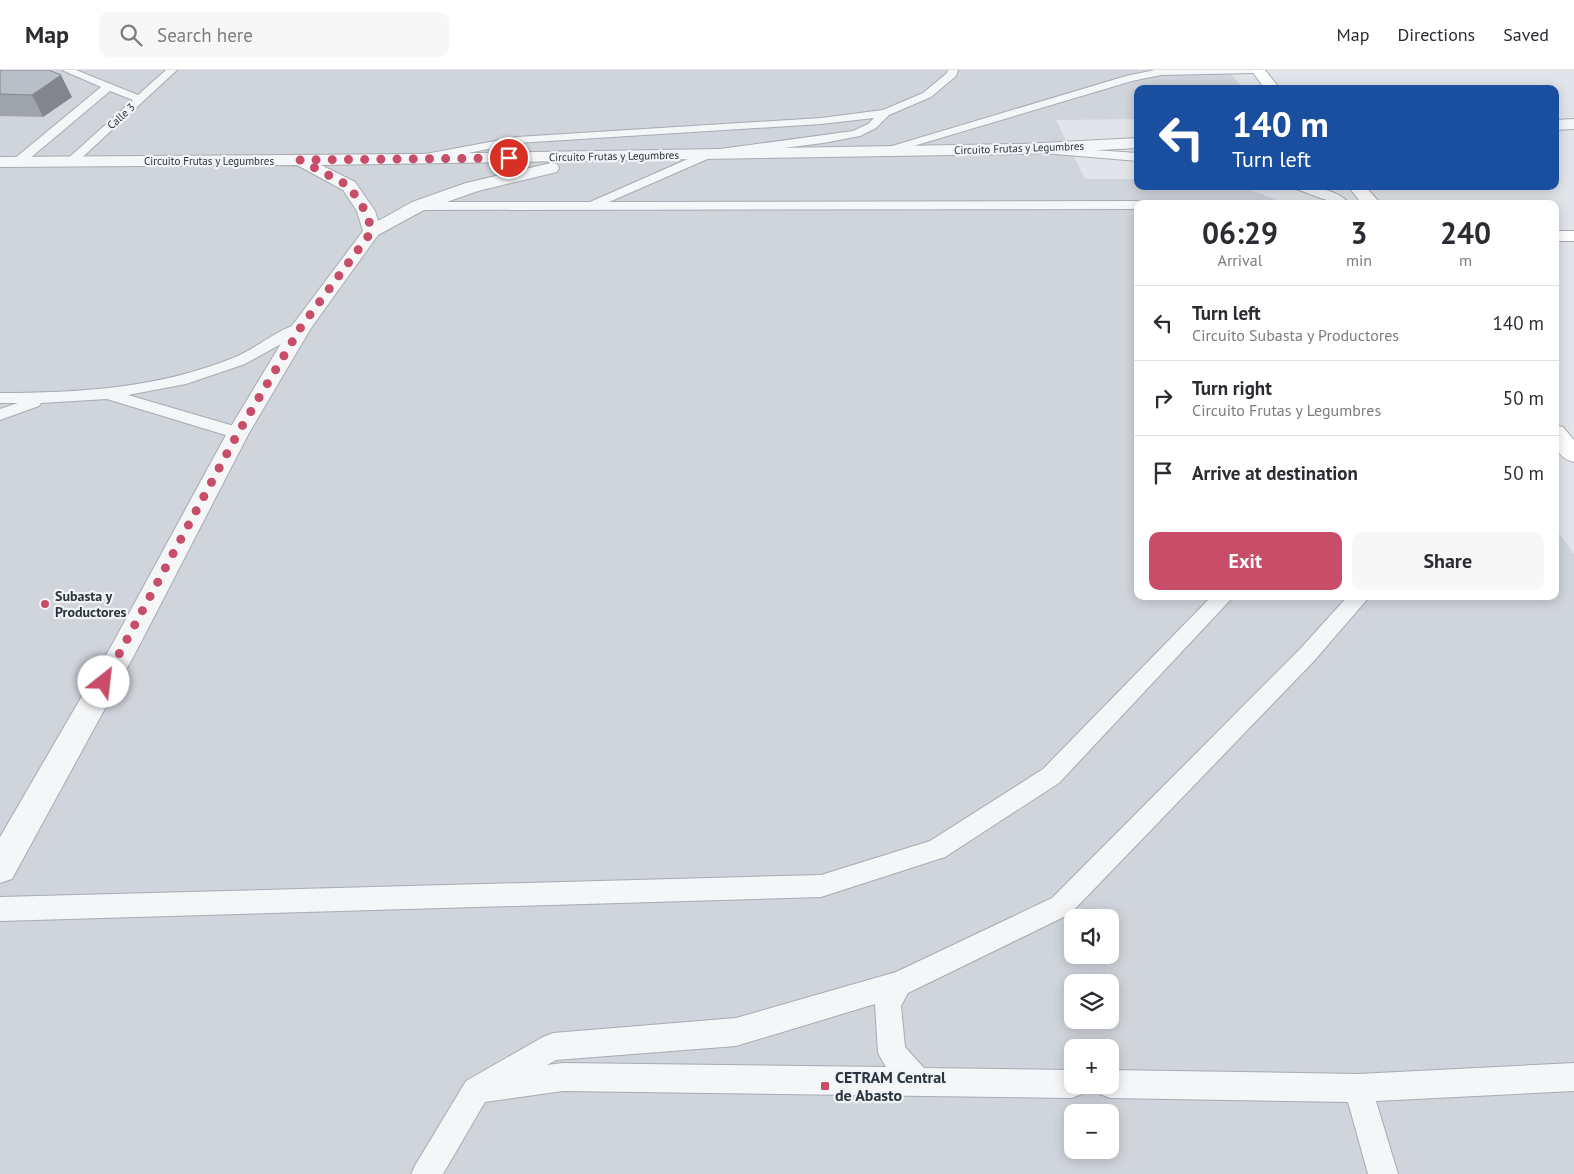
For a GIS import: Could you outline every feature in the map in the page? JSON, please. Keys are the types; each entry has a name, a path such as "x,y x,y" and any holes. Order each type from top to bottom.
{"main road":[{"path":"1256,70 1269,85"},
{"path":"1360,190 1368,200"},
{"path":"1559,236 1574,236"},
{"path":"1559,437 1574,455"}],"street":[{"path":"1559,125 1574,124"},
{"name":"Circuito Frutas y Legumbres","path":"0,162 601,156 1021,149 1134,143"},
{"path":"0,868 124,648 238,433 301,327 372,231 418,206 472,187 601,156"},
{"path":"300,160 349,186 366,212 372,231"}],"lane":[{"path":"67,70 140,99"},
{"name":"Calle 3","path":"70,162 172,70"},
{"path":"417,159 517,140 821,121 885,113 928,95 952,74 953,70"},
{"path":"886,151 1130,78 1160,72 1256,70"},
{"path":"18,162 108,87"},
{"path":"588,206 710,154 856,134 872,126 885,113"},
{"path":"1021,149 1134,157"},
{"path":"1311,190 1337,200"},
{"path":"418,206 1134,205"},
{"path":"0,398 48,398 109,394 180,381 240,361 301,327"},
{"path":"109,394 238,433"},
{"path":"0,415 48,398"},
{"path":"0,909 821,886 937,849 1051,776 1220,600"},
{"path":"426,1174 476,1091 553,1047 736,1032 899,984 1061,906 1300,662 1356,600"},
{"path":"899,984 888,1005 892,1053 917,1081"},
{"path":"1119,1084 1358,1088 1574,1077"},
{"path":"476,1091 563,1078 1064,1084"},
{"path":"1358,1088 1383,1174"}],"shaded area":[{"path":"0,70 1228,70 1240,85 1134,85 1134,119 1056,120 1085,179 1134,179 1134,190 1251,190 1276,200 1134,200 1134,600 1559,600 1559,533 1574,554 1574,1174 0,1174"}],"building":[{"path":"0,70 49,70 61,75 32,95 0,94"}],"place":[{"name":"Subasta y Productores","path":"45,604"},
{"name":"CETRAM Central de Abasto","path":"825,1086"}],"route":[{"path":"104,682 238,433 301,327 372,231 366,212 349,186 300,160 509,158"}]}
